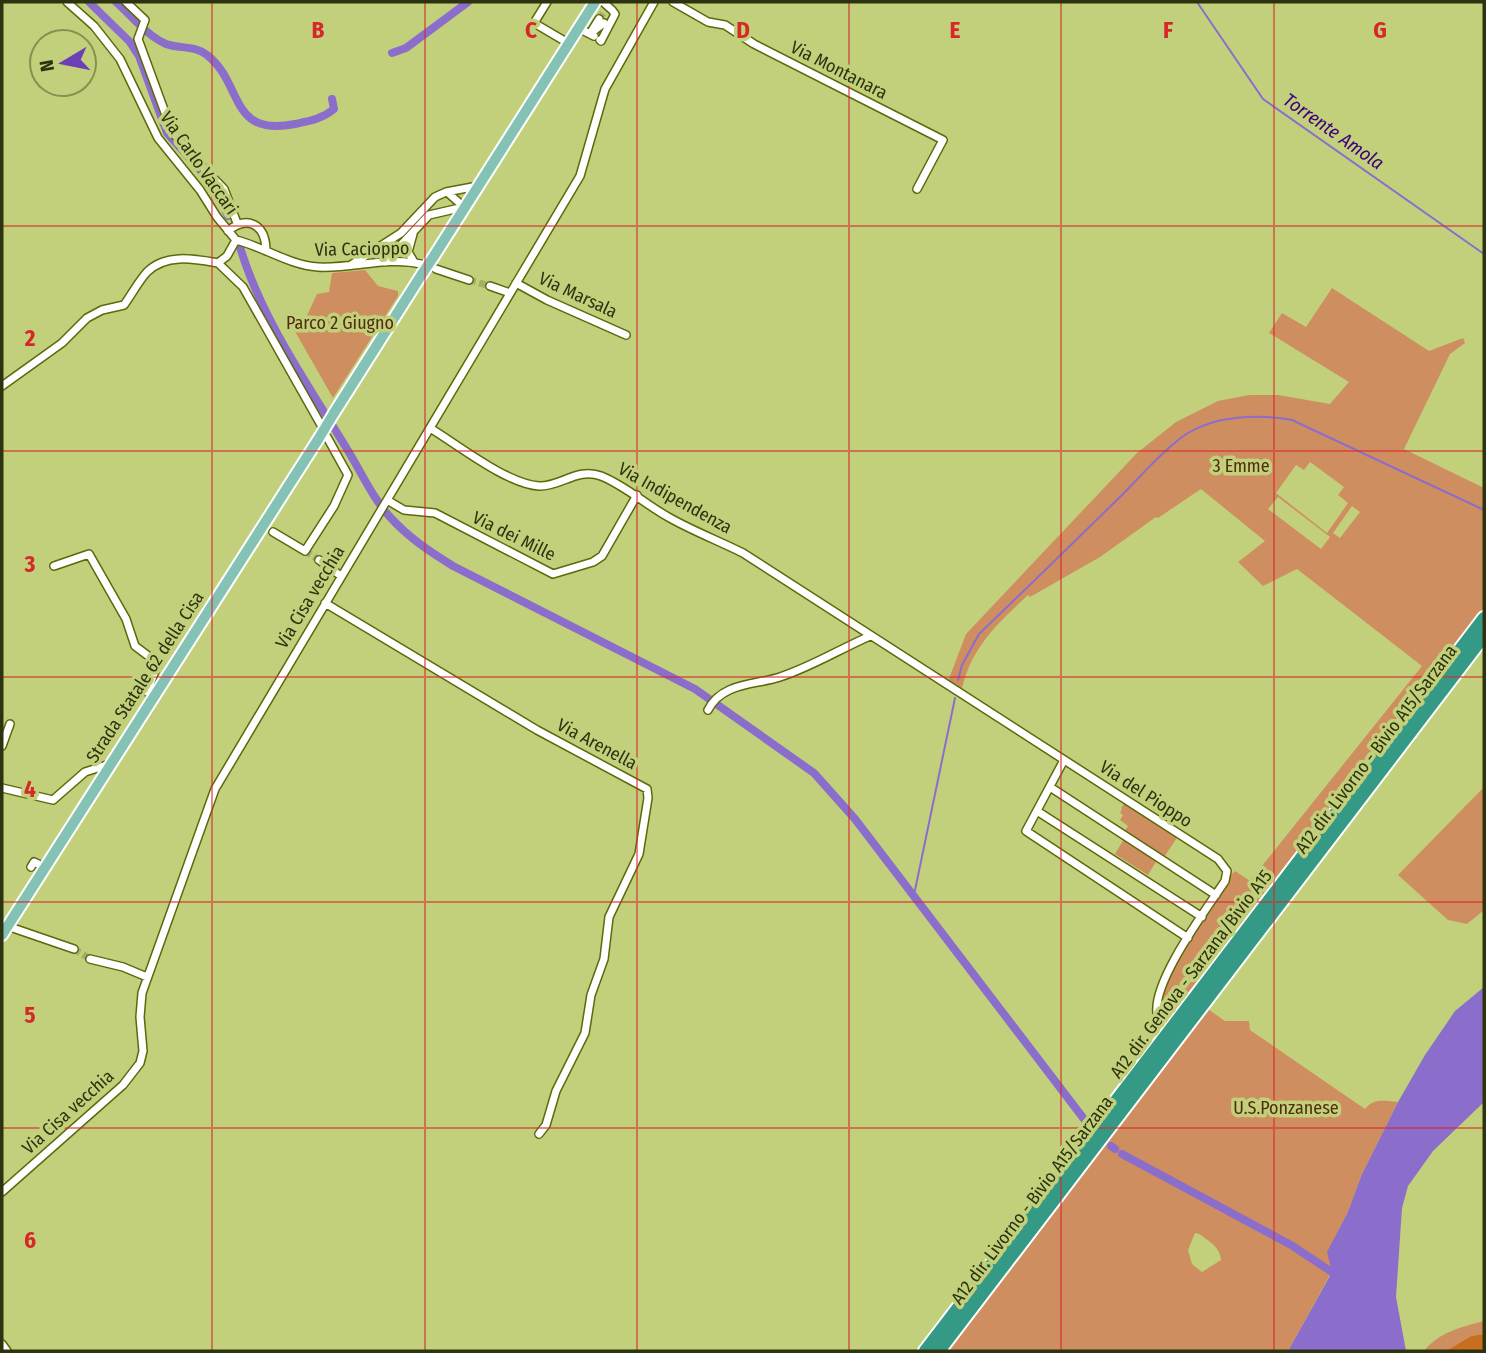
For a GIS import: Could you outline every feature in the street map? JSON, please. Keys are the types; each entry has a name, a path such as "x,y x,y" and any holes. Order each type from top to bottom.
{"highway":[{"name":"A12 dir. Genova - Sarzana/Bivio A15","path":"925,1351 1484,618"},
{"name":"A12 dir. Livorno - Bivio A15/Sarzana","path":"939,1351 1484,636"}],"main road":[{"path":"419,267 434,256 596,2"},
{"name":"Strada Statale 62 della Cisa","path":"4,931 36,863 110,764 323,438 334,413 419,267"}],"street":[{"name":"Via Carlo Vaccari","path":"67,2 94,26 120,59 158,138 236,240"},
{"path":"126,2 142,15 145,23 139,31 139,42 171,130 224,190 237,223"},
{"path":"547,2 534,23 568,43"},
{"name":"Via Cisa vecchia","path":"2,1192 123,1085 140,1063 143,1051 142,993 215,789 580,176 605,89 654,2"},
{"name":"Via Montanara","path":"673,2 708,22 724,25 754,44 943,140 917,189"},
{"path":"578,28 601,41 607,13"},
{"path":"594,36 607,13"},
{"path":"350,266 401,233 435,197 446,192 478,186"},
{"path":"385,262 429,215 464,207 459,200 446,192"},
{"path":"442,212 452,227"},
{"path":"228,231 237,223 243,222 257,227 266,241 266,249"},
{"path":"414,231 408,252 419,267"},
{"path":"218,263 227,256 236,240"},
{"name":"Via Cacioppo","path":"236,240 306,266 350,266 385,262 419,267"},
{"path":"381,245 385,262"},
{"path":"2,386 62,343 87,318 102,310 124,305 141,280 158,264 180,259 218,263 243,287 321,425"},
{"path":"436,269 469,280"},
{"name":"Via Marsala","path":"516,283 547,300 626,335"},
{"path":"490,286 510,293"},
{"name":"Via Indipendenza","path":"430,428 518,481 537,486 573,475 598,474 637,495 668,517 743,553 892,650"},
{"path":"273,532 305,551 334,506 348,475 323,438"},
{"name":"Via dei Mille","path":"386,502 404,510 435,513 552,574 593,562 602,556 637,495"},
{"path":"54,566 89,554 122,611 135,646 155,661 155,671 147,692 154,695"},
{"path":"318,560 341,576"},
{"name":"Via Arenella","path":"325,603 537,730 647,789 639,855 609,917 604,959 591,995 585,1033 556,1091 546,1125 539,1134"},
{"path":"711,705 749,682 778,678 870,636"},
{"name":"Via del Pioppo","path":"892,650 1224,865 1227,877 1177,954 1157,997 1157,1013 1170,1027"},
{"path":"2,746 10,724"},
{"path":"1064,760 1026,831 1188,938"},
{"path":"2,788 53,800 85,772 110,764"},
{"path":"1050,787 1216,895"},
{"path":"1037,811 1202,917"},
{"path":"4,931 74,949"},
{"path":"90,959 147,977"},
{"path":"2,1344 7,1351"}],"green space":[{"name":"Parco 2 Giugno","path":"365,270 378,286 398,291 398,296 333,398 293,328 303,324 317,294 329,292 332,273"},
{"name":"3 Emme","path":"1332,288 1429,351 1463,338 1465,343 1450,354 1404,449 1484,488 1484,613 1170,1027 1156,1005 1177,954 1225,881 1235,871 1250,881 1422,666 1297,569 1263,586 1238,562 1265,541 1201,489 1100,557 1030,597 1028,595 986,638 971,663 961,693 947,684 966,634 1137,453 1176,422 1218,401 1249,395 1278,395 1330,404 1349,382 1269,333 1282,313 1306,327","holes":["1310,462 1344,487 1338,495 1348,503 1327,533 1276,493 1296,465 1304,470","1278,497 1330,537 1321,549 1268,509","1352,506 1360,512 1340,538 1333,533"]},
{"path":"1484,787 1484,910 1467,924 1448,920 1398,875"},
{"path":"1126,801 1178,836 1161,862 1157,860 1148,875 1115,854 1124,839 1121,836 1128,826 1120,820 1123,815 1120,813 1121,808"},
{"name":"U.S.Ponzanese","path":"1205,1007 1225,1021 1249,1021 1250,1030 1365,1109 1376,1102 1398,1102 1362,1174 1347,1214 1332,1271 1288,1351 942,1351","holes":["1195,1233 1216,1248 1221,1260 1202,1272 1192,1264 1188,1250"]},
{"path":"1484,1321 1484,1334 1471,1336 1446,1351 1424,1351 1444,1335"}],"shaded area":[{"path":"1484,987 1484,1102 1433,1151 1408,1186 1402,1208 1396,1297 1406,1351 1288,1351 1332,1272 1327,1252 1398,1102 1455,1011"},
{"path":"1484,1334 1484,1351 1446,1351 1471,1336"}],"waterway":[{"path":"89,2 130,42 139,56 167,133 211,182 228,216"},
{"path":"116,2 159,40 207,55 219,67 247,116 258,123 274,126 316,119 334,109 332,99"},
{"path":"392,53 406,48 468,2"},
{"name":"Torrente Amola","path":"1197,2 1263,99 1484,254"},
{"path":"240,247 249,274 274,328 373,495 397,525 453,566 695,689 814,773 855,819 1087,1123"},
{"path":"958,680 962,665 979,634 1172,445 1188,433 1212,423 1253,417 1292,420 1484,510"},
{"path":"914,895 955,698"},
{"path":"1111,1146 1115,1149"},
{"path":"1122,1154 1291,1245 1338,1276"}],"tunnel":[{"path":"599,19 603,13"},
{"path":"469,280 490,286"},
{"path":"305,551 319,560"},
{"path":"74,949 90,959"}]}
